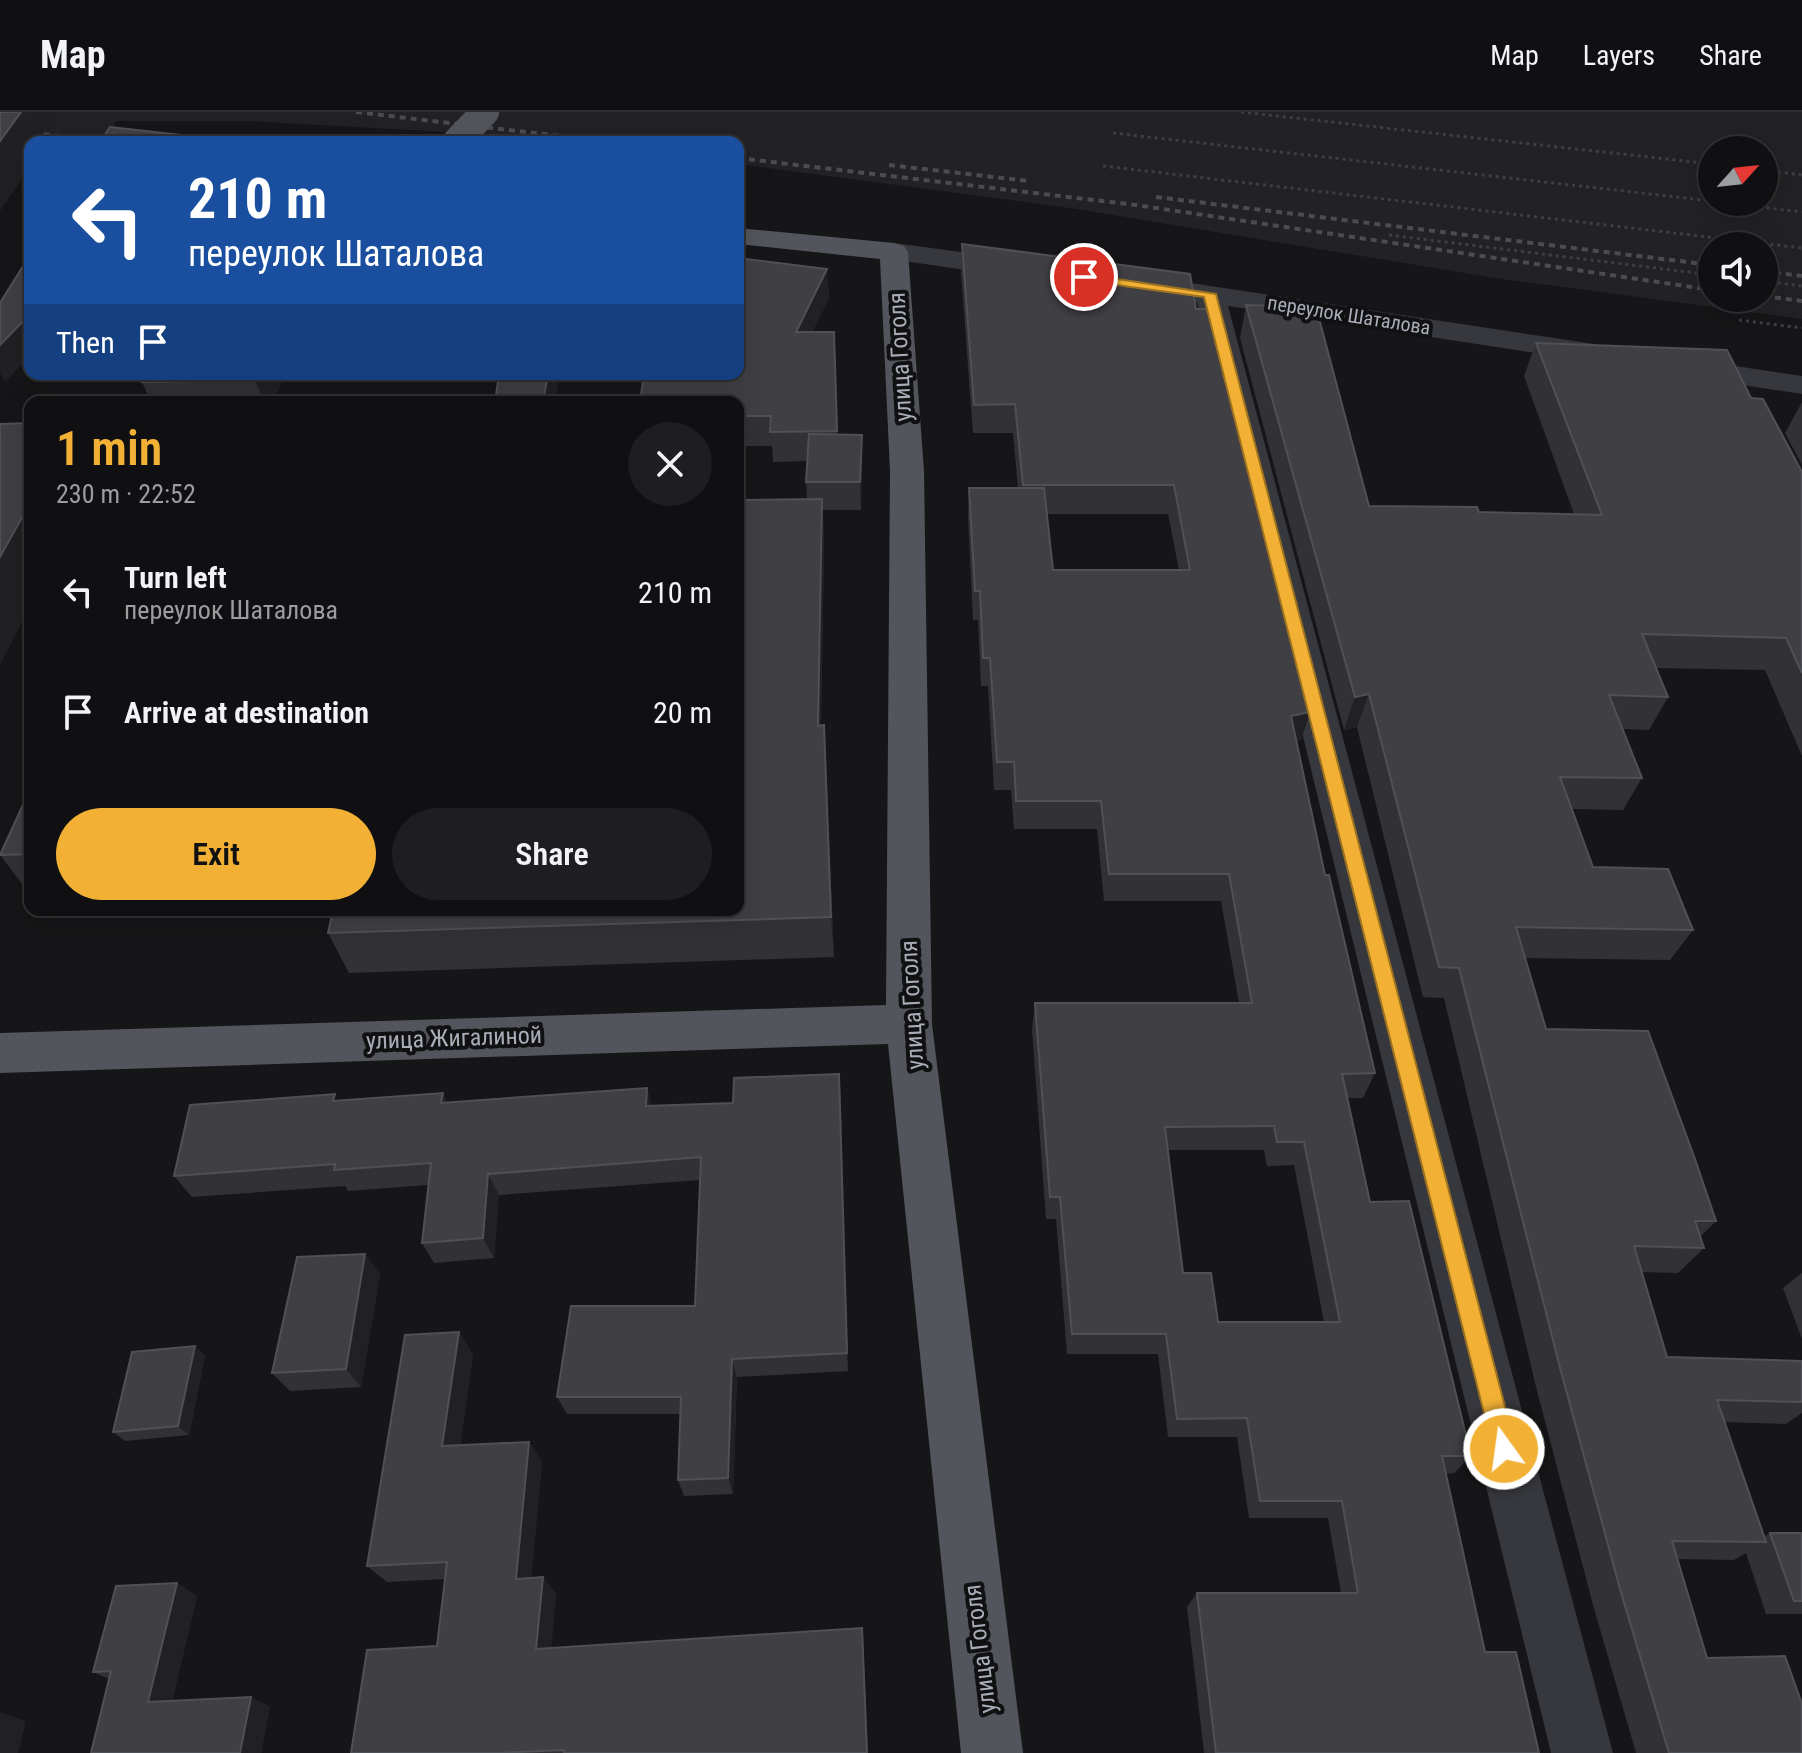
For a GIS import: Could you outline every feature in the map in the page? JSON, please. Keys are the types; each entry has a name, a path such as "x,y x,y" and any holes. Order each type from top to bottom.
{"main road":[{"path":"462,136 485,112"},
{"path":"744,237 894,252"},
{"name":"улица Гоголя","path":"894,252 907,471 909,1024 992,1753"},
{"name":"улица Жигалиной","path":"0,1053 909,1024"}],"street":[{"path":"894,252 1052,273"},
{"name":"переулок Шаталова","path":"1162,288 1627,358"},
{"path":"1210,294 1582,1753"},
{"path":"1658,363 1802,385"},
{"path":"1735,375 1755,413"}],"path":[{"path":"1241,112 1698,162"},
{"path":"1113,133 1698,199"},
{"path":"1103,166 1802,248"},
{"path":"1778,172 1802,175"},
{"path":"1778,209 1802,212"},
{"path":"1389,235 1698,273"},
{"path":"1778,283 1802,286"},
{"path":"1739,320 1802,328"}],"shaded area":[{"path":"0,112 1802,112 1802,319 1750,312 1778,312 1778,232 1698,232 1698,305 1495,278 1070,208 744,165 744,136 511,136 247,121 116,121 110,133 153,136 0,134"}],"building":[{"path":"0,112 21,112 0,141"},
{"path":"110,127 181,135 180,136 104,136"},
{"path":"962,244 1190,274 1196,309 1208,309 1310,712 1291,716 1325,875 1329,875 1375,1073 1342,1074 1370,1202 1409,1201 1471,1456 1442,1456 1485,1652 1516,1652 1539,1753 1216,1753 1197,1593 1358,1593 1342,1501 1260,1501 1247,1418 1177,1419 1166,1334 1072,1334 1060,1197 1050,1197 1035,1003 1252,1003 1229,874 1109,874 1101,801 1016,801 1014,762 997,762 990,658 983,658 980,591 975,591 969,488 1044,488 1053,570 1190,570 1174,485 1023,485 1015,404 974,405","holes":["1274,1126 1277,1142 1304,1142 1340,1322 1218,1322 1211,1273 1183,1273 1165,1127"]},
{"path":"744,259 827,269 796,332 834,332 837,431 770,432 771,416 744,416 744,396 641,396 643,380 744,380"},
{"path":"24,265 24,320 0,345 0,303"},
{"path":"1246,305 1316,307 1369,506 1477,507 1479,512 1602,515 1536,343 1727,350 1751,398 1763,399 1802,472 1802,673 1786,638 1642,634 1668,697 1609,695 1642,778 1560,777 1593,867 1668,869 1693,930 1516,927 1546,1029 1648,1031 1695,1159 1716,1221 1695,1221 1704,1248 1634,1246 1667,1357 1802,1361 1802,1402 1717,1400 1766,1542 1672,1541 1707,1658 1785,1656 1802,1704 1802,1753 1669,1753 1620,1589 1559,1364 1459,968 1439,967 1369,694 1355,697"},
{"path":"143,380 255,380 142,382"},
{"path":"498,380 547,380 544,396 496,396"},
{"path":"24,423 24,514 0,557 0,424"},
{"path":"809,434 862,435 860,482 806,482"},
{"path":"822,499 818,726 824,725 831,917 328,933 332,916 744,916 744,500"},
{"path":"24,802 24,854 0,855"},
{"path":"839,1074 847,1353 732,1359 728,1478 678,1480 681,1397 557,1397 571,1306 695,1306 701,1157 488,1174 483,1238 422,1243 431,1163 334,1170 335,1164 174,1176 190,1105 335,1094 333,1101 443,1093 441,1103 647,1088 646,1106 733,1103 734,1078"},
{"path":"365,1254 346,1369 272,1373 297,1257"},
{"path":"459,1332 442,1446 529,1442 516,1579 543,1577 536,1649 862,1628 867,1753 564,1753 564,1750 351,1753 367,1650 437,1646 447,1562 367,1566 405,1335"},
{"path":"195,1346 178,1426 113,1432 132,1352"},
{"path":"1770,1533 1802,1533 1802,1601 1794,1601"},
{"path":"177,1583 148,1702 251,1697 240,1753 91,1753 111,1671 93,1672 116,1586"}],"railway":[{"path":"356,112 560,136"},
{"path":"0,130 61,136"},
{"path":"744,159 1136,205 1698,288"},
{"path":"889,165 1028,181"},
{"path":"1156,197 1698,263"},
{"path":"1778,273 1802,276"},
{"path":"1778,298 1802,301"}],"route":[{"path":"1084,277 1210,294 1504,1449"}]}
